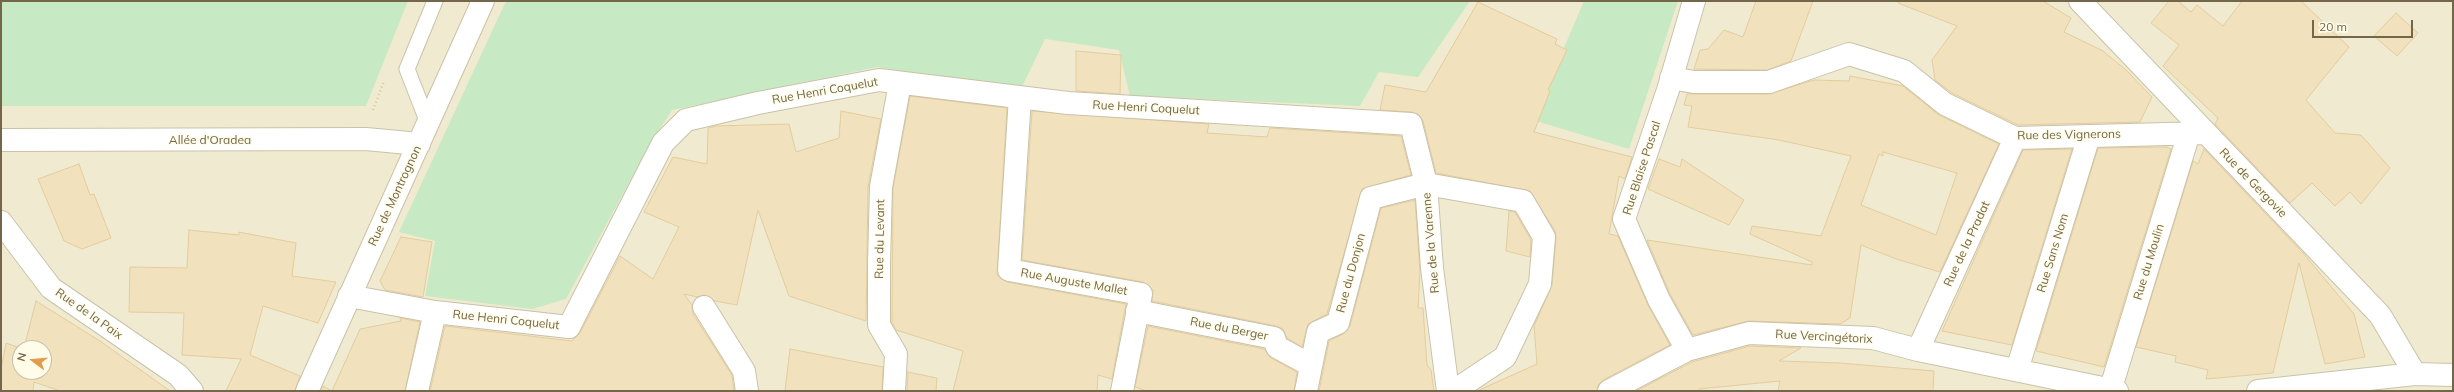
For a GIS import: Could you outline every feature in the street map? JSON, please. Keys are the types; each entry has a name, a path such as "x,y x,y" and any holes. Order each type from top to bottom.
{"street":[{"name":"Rue de Montrognon","path":"306,391 483,1"},
{"name":"Rue Blaise Pascal","path":"1687,350 1659,300 1624,219 1671,78 1694,1"},
{"name":"Rue de Gergovie","path":"2080,1 2087,5 2197,133 2380,315 2415,374"},
{"name":"Rue des Vignerons","path":"1671,78 1694,82 1769,82 1849,54 1904,71 1945,104 2015,138 2197,133"},
{"name":"Rue Henri Coquelut","path":"349,296 435,312 569,327 664,143 686,120 758,103 878,80 1068,103 1411,124 1426,184"},
{"name":"Rue du Levant","path":"894,391 896,354 879,325 879,263 881,187 900,83"},
{"name":"Rue Auguste Mallet","path":"1020,97 1009,270 1141,294 1122,391"},
{"name":"Rue du Moulin","path":"2110,391 2197,133"},
{"name":"Rue Sans Nom","path":"2017,370 2089,136"},
{"name":"Rue de la Pradat","path":"1918,350 2015,138"},
{"name":"Allée d'Oradea","path":"1,140 366,139 419,144"},
{"name":"Rue du Donjon","path":"1306,391 1318,332 1338,323 1371,198 1426,184"},
{"name":"Rue de la Varenne","path":"1448,391 1432,268 1426,184 1523,202 1544,237 1540,284 1505,357 1454,391"},
{"name":"Rue de la Paix","path":"1,222 51,288 178,375 192,391"},
{"path":"704,307 744,370 747,391"},
{"name":"Rue du Berger","path":"1137,311 1274,338 1278,347 1310,366"},
{"path":"417,391 435,312"},
{"name":"Rue Vercingétorix","path":"1609,391 1687,350 1749,333 1872,338 1918,350 2110,391 2117,391"},
{"path":"2258,391 2415,374 2453,375"}],"lane":[{"path":"428,123 407,69 435,1"}],"shaded area":[{"path":"1,1 2453,1 2453,391 1,391"}],"green space":[{"path":"1,1 408,1 366,106 1,106"},
{"path":"506,1 1470,1 1418,77 1379,72 1360,106 1130,96 1119,50 1045,39 1020,91 877,67 672,110 650,144 566,299 532,309 425,296 435,241 399,232"},
{"path":"1584,1 1678,1 1629,149 1533,120"}],"building":[{"path":"1756,1 1813,1 1791,61 1767,70 1694,69 1700,50 1708,49 1724,30 1743,37"},
{"path":"1898,1 2043,1 2071,18 2064,32 2103,51 2126,70 2152,97 2140,122 2018,125 1952,93 1935,80 1932,60 1957,26 1898,3"},
{"path":"2169,1 2178,1 2191,12 2197,5 2223,26 2242,1 2301,1 2349,47 2306,100 2335,133 2361,135 2390,168 2361,204 2350,192 2335,206 2312,183 2290,203 2215,124 2218,118 2163,66 2179,45 2151,23"},
{"path":"1478,2 1557,39 1555,44 1567,50 1548,90 1550,91 1534,132 1632,157 1625,179 1619,176 1609,234 1618,236 1648,305 1670,345 1603,380 1598,385 1597,391 1477,391 1537,364 1534,326 1552,285 1556,238 1555,231 1530,191 1436,173 1423,121 1419,115 1412,112 1380,110 1385,85 1426,92"},
{"path":"2396,13 2418,33 2397,56 2374,36"},
{"path":"1076,51 1121,55 1120,94 1076,91"},
{"path":"1850,76 1903,86 1939,115 1999,144 1940,272 1896,259 1861,245 1850,318 1840,324 1749,321 1693,335 1670,294 1647,240 1812,265 1812,262 1750,234 1752,226 1821,236 1851,156 1779,140 1688,127 1692,106 1684,105 1687,94 1769,94 1814,80 1849,81","holes":["1883,152 1957,173 1936,235 1861,205 1879,154 1883,156"]},
{"path":"910,96 1007,108 997,275 1007,282 1126,304 1112,379 1098,375 1097,391 953,391 963,351 896,330 892,322 893,188"},
{"path":"841,111 881,119 868,187 866,321 789,296 758,210 737,305 715,301 704,295 697,297 684,294 692,305 693,314 732,375 734,391 430,391 445,326 572,341 580,333 620,256 653,279 679,227 644,212 673,157 707,164 708,128 717,126 789,124 796,152 839,138"},
{"path":"1032,111 1209,124 1207,133 1267,137 1270,128 1401,136 1411,175 1362,189 1327,314 1308,324 1302,347 1287,338 1283,329 1276,326 1152,301 1153,290 1143,282 1022,260"},
{"path":"2166,147 2171,149 2104,367 2036,351 2098,148"},
{"path":"2072,149 2012,345 1942,331 2023,150"},
{"path":"2204,149 2303,253 2354,314 2365,357 2325,364 2299,263 2273,373 2206,379 2208,370 2175,362 2176,356 2136,347 2193,161 2198,164"},
{"path":"1659,159 1680,167 1682,159 1744,200 1729,225 1648,189"},
{"path":"79,164 90,195 94,194 111,238 82,249 64,241 38,179"},
{"path":"1415,200 1420,271 1418,308 1423,308 1427,365 1431,370 1434,391 1319,391 1329,341 1343,334 1350,326 1381,208"},
{"path":"1509,211 1515,212 1531,240 1530,257 1506,251"},
{"path":"189,230 239,235 239,232 296,243 292,276 336,282 318,323 263,306 250,355 300,376 295,391 226,391 241,359 182,355 184,313 129,312 130,267 187,268"},
{"path":"401,237 432,242 423,297 385,290 380,281"},
{"path":"36,301 100,341 170,391 60,391 34,382 33,391 1,391 1,370 6,343 12,345 12,380 52,380 52,340 26,340"},
{"path":"400,318 420,322 405,391 332,391 360,329 401,321"},
{"path":"1148,326 1264,349 1271,358 1297,372 1294,391 1147,391 1135,387"},
{"path":"1750,346 1801,348 1779,361 1840,363 1934,371 1933,391 1778,391 1780,381 1699,389 1700,391 1636,391 1692,362"},
{"path":"790,349 883,367 882,391 785,391"},
{"path":"908,372 937,378 936,391 907,391"},
{"path":"323,386 332,391 321,391"}]}
